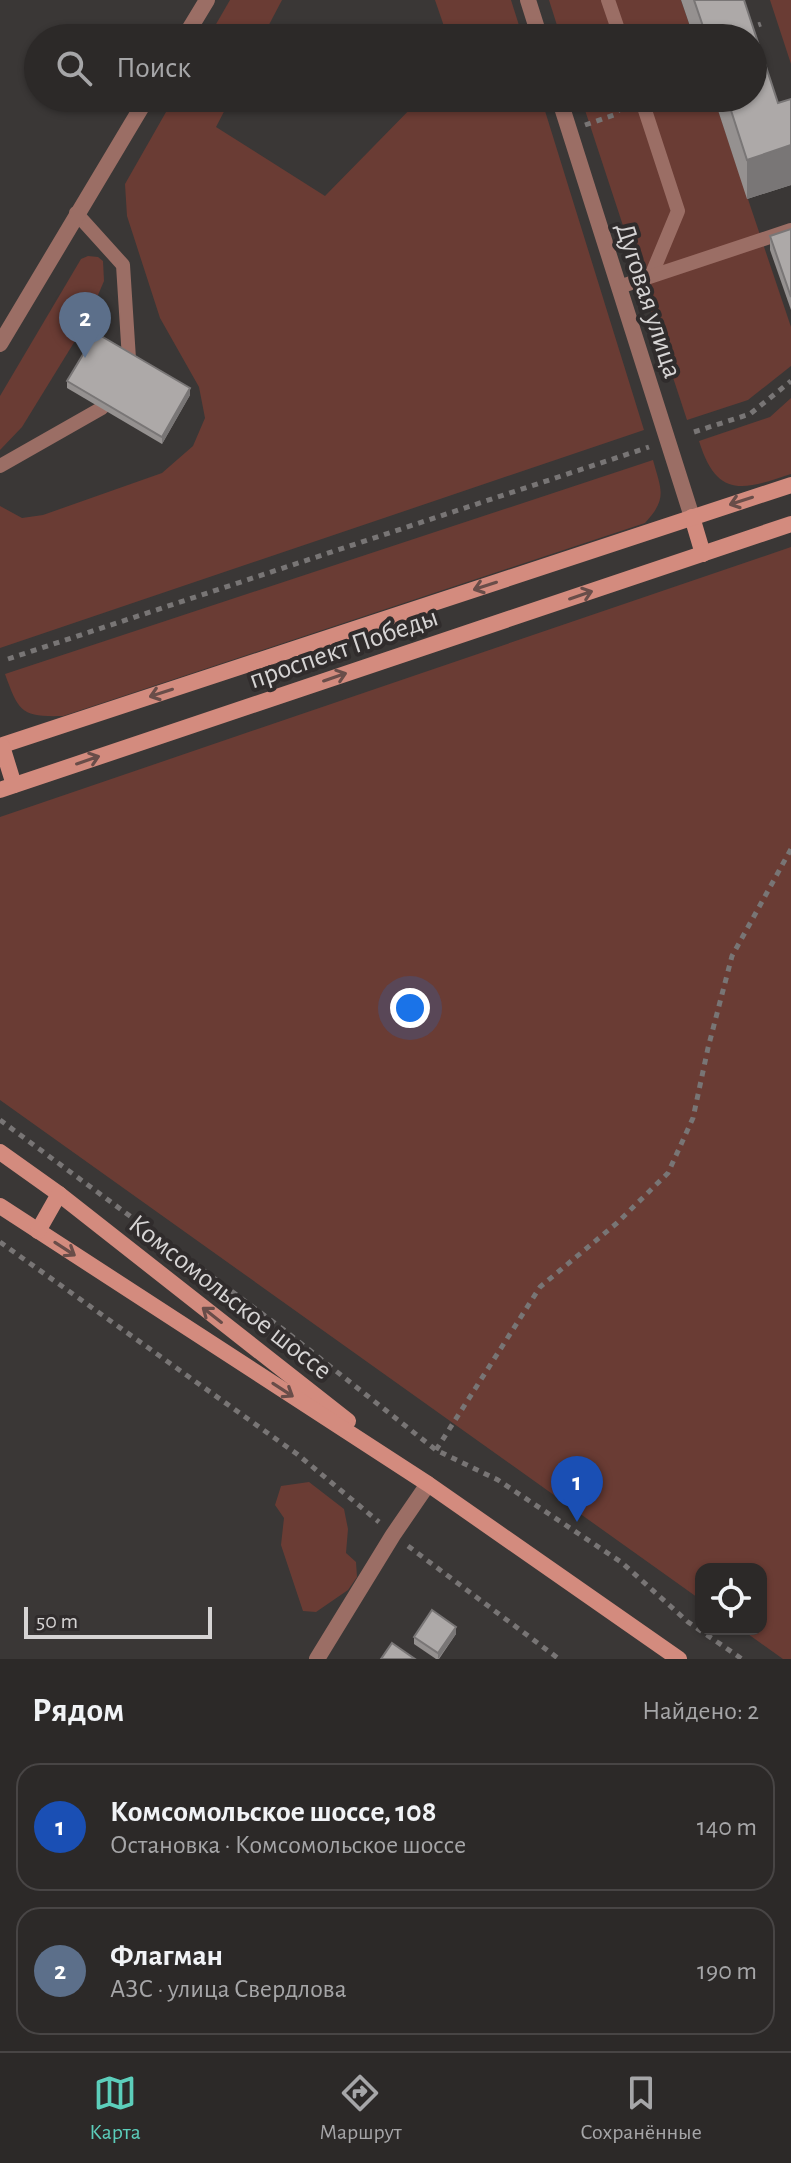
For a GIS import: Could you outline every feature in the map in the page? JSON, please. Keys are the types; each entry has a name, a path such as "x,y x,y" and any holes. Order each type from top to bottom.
{"main road":[{"name":"проспект Победы","path":"1,744 791,485"},
{"path":"692,517 703,554"},
{"name":"проспект Победы","path":"7,787 791,524"},
{"path":"1,744 7,787"},
{"name":"Комсомольское шоссе","path":"0,1152 59,1194 428,1484"},
{"path":"38,1231 59,1194"},
{"name":"Комсомольское шоссе","path":"0,1206 428,1484 679,1659"}],"street":[{"path":"192,24 207,0"},
{"path":"528,0 536,24"},
{"path":"0,344 138,112"},
{"name":"Дуговая улица","path":"563,112 692,517"},
{"path":"317,1659 428,1484"}],"lane":[{"path":"608,0 616,24"},
{"path":"646,112 678,211 651,276"},
{"path":"76,213 123,265 129,359"},
{"path":"619,287 791,230"},
{"path":"0,466 102,408"}],"path":[{"path":"569,131 617,112"},
{"path":"694,432 750,414 791,381"},
{"path":"8,659 654,445"},
{"path":"436,1450 540,1287 617,1223 668,1173 693,1118 732,956 791,849"},
{"path":"0,1120 284,1330 436,1450 498,1480 621,1562 688,1622 742,1659"},
{"path":"0,1242 297,1454 393,1535 559,1659"}],"shaded area":[{"path":"230,0 282,0 269,24 216,24"},
{"path":"435,0 511,0 519,24 443,24"},
{"path":"549,0 681,0 689,24 557,24"},
{"path":"770,0 791,0 791,64"},
{"path":"166,112 224,112 216,127 325,196 407,112 545,112 644,430 0,648 0,506 22,518 43,515 162,473 193,446 205,418 199,387 160,318 127,216 125,184"},
{"path":"586,112 719,112 791,327 791,366 748,400 687,420"},
{"path":"88,256 103,261 104,281 86,323 22,427 0,450 0,396 81,259"},
{"path":"791,398 791,474 746,486 723,481 714,473 699,441 770,417"},
{"path":"653,460 661,493 657,507 645,523 63,716 39,715 24,710 14,697 5,674"},
{"path":"791,547 791,1659 783,1659 749,1635 767,1635 767,1563 695,1563 695,1596 0,1100 0,817"},
{"path":"309,1482 344,1509 348,1529 346,1553 356,1562 357,1577 348,1590 316,1612 303,1611 281,1545 284,1518 275,1505 281,1486"}],"building":[{"path":"694,0 744,0 752,24 702,24"},
{"path":"767,70 778,103 791,99 791,145 747,160 732,112 767,112"},
{"path":"791,229 791,297 770,236"},
{"path":"96,333 190,388 162,437 67,381"},
{"path":"432,1610 456,1627 438,1653 414,1637"},
{"path":"392,1643 415,1659 381,1659"}],"place":[{"name":"Флагман","path":"85,358"},
{"name":"Комсомольское шоссе, 108","path":"577,1522"}]}
